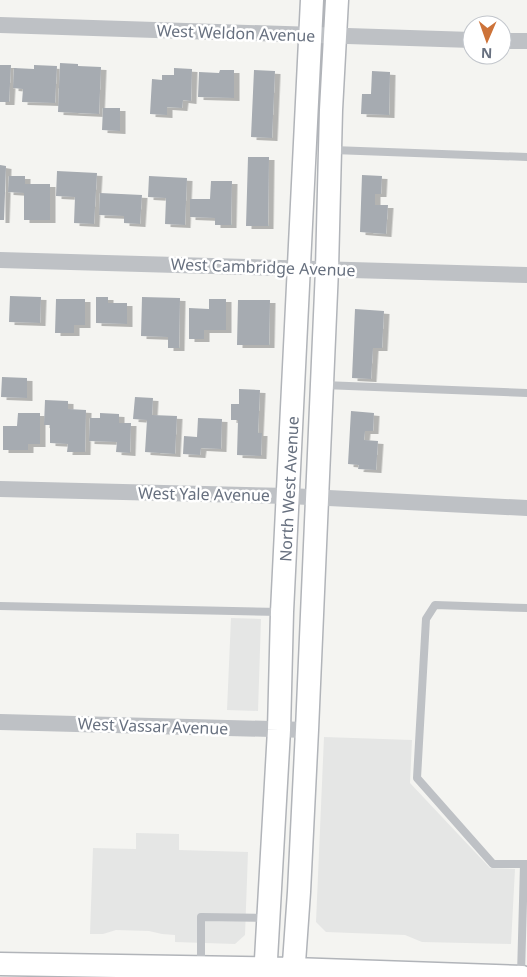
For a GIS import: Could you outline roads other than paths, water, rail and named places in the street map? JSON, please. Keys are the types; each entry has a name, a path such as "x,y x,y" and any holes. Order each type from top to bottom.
{"main road":[{"name":"North West Avenue","path":"265,972 279,730 282,612 312,0"},
{"name":"North West Avenue","path":"293,973 307,730 327,269 331,110 338,0"},
{"path":"0,964 293,973 522,977"}],"street":[{"name":"West Weldon Avenue","path":"0,25 462,40"},
{"path":"512,41 527,41"},
{"name":"West Cambridge Avenue","path":"0,260 527,275"},
{"name":"West Yale Avenue","path":"0,489 289,496 527,508"},
{"name":"West Vassar Avenue","path":"0,722 307,730"}],"lane":[{"path":"331,150 527,157"},
{"path":"321,384 527,392"},
{"path":"522,977 526,864 493,864 417,778 426,619 434,605 527,608"},
{"path":"0,606 282,612"},
{"path":"192,970 201,916 268,918"}]}
